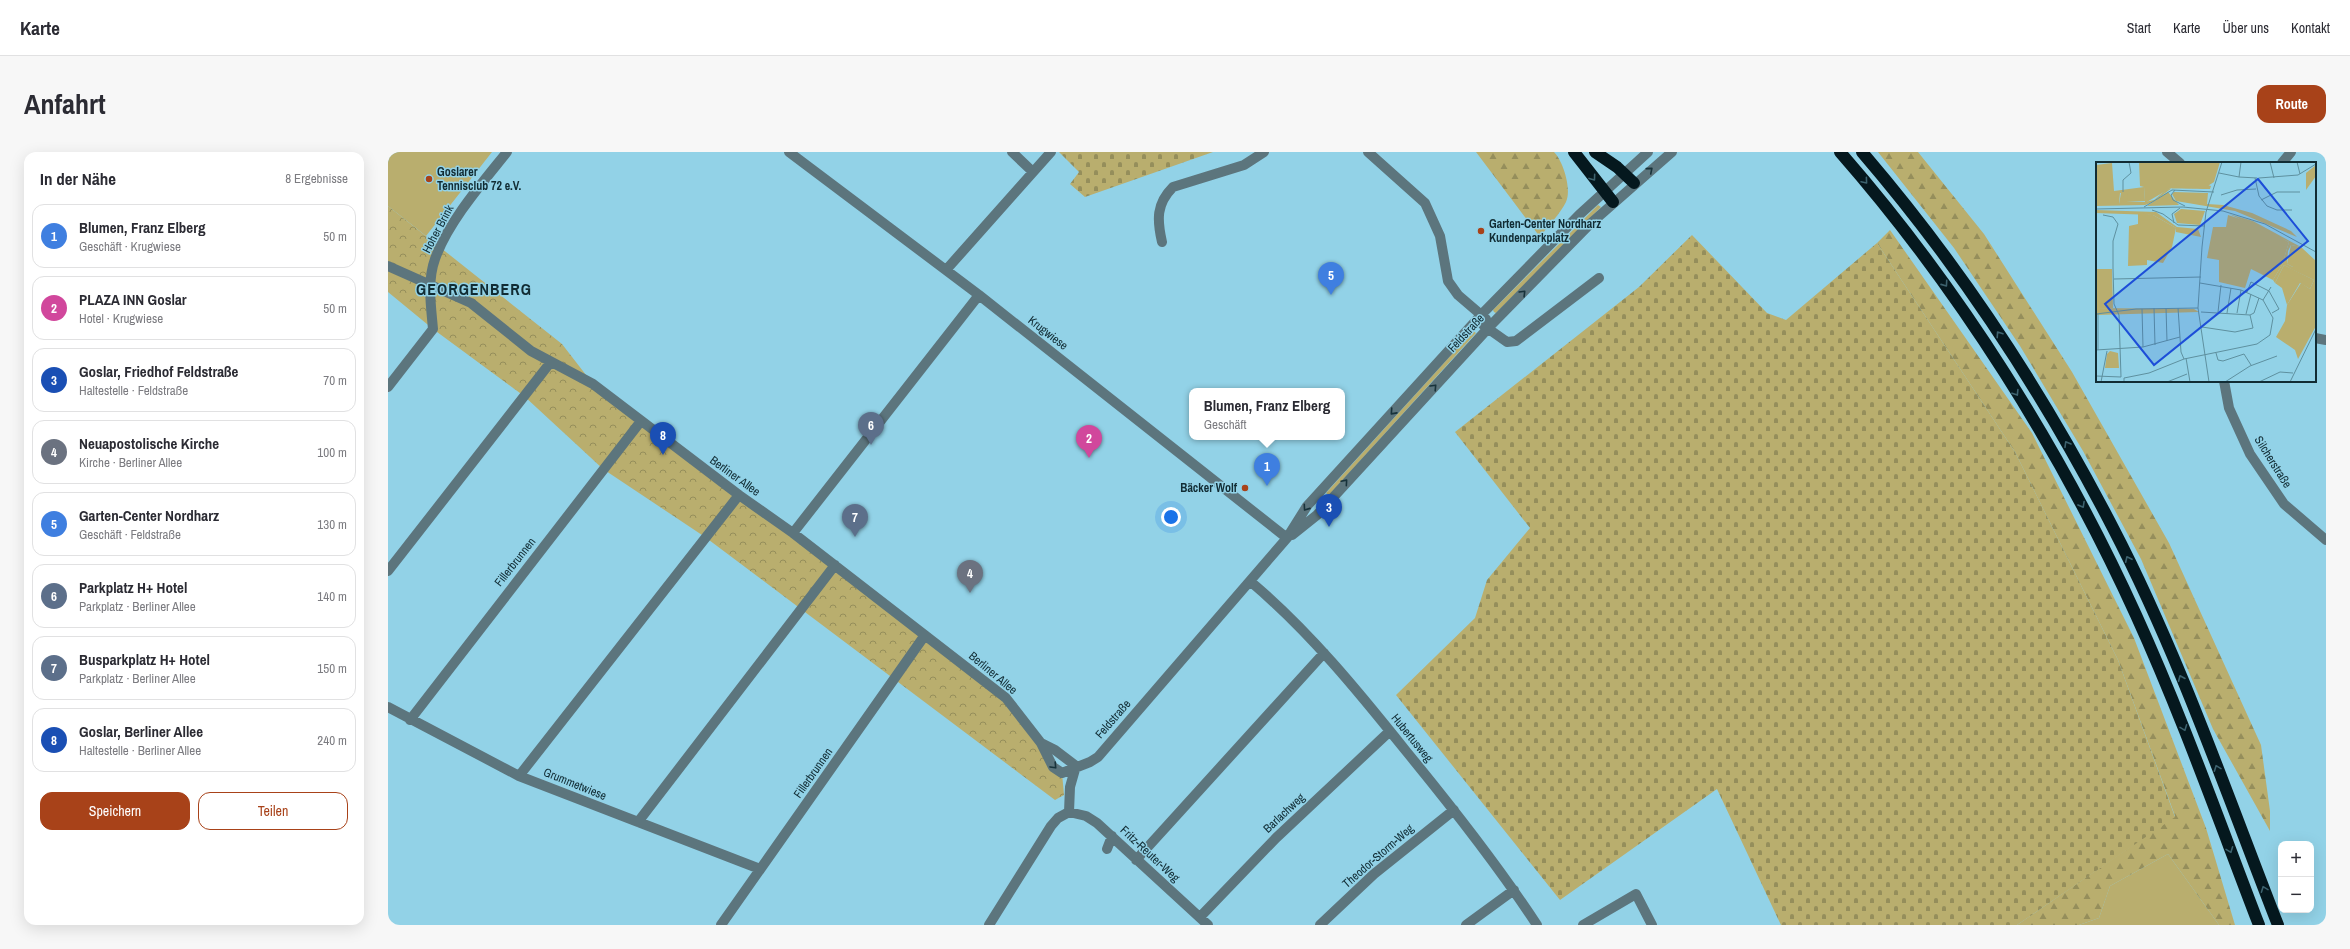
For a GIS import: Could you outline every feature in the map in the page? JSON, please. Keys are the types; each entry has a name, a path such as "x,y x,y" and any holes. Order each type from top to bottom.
{"highway":[{"path":"1574,152 1603,192 1613,202"},
{"path":"1595,152 1624,173 1634,183"},
{"path":"1840,152 1898,221 1975,329 2064,473 2098,536 2136,615 2181,720 2259,925"},
{"path":"1862,152 1894,189 1951,264 2010,351 2050,413 2114,528 2151,607 2196,714 2278,925"}],"street":[{"name":"Hoher Brink","path":"388,387 433,329 430,285 435,258 459,214 507,152"},
{"name":"Krugwiese","path":"789,152 946,270 1287,538"},
{"path":"1012,152 1033,172"},
{"path":"946,270 1051,152"},
{"path":"1162,242 1157,219 1165,195 1173,187 1244,165 1264,152"},
{"path":"1368,152 1425,203 1440,236 1448,280 1458,294 1479,317 1507,342 1516,341 1599,278"},
{"name":"Feldstraße","path":"1076,766 1090,762 1098,757 1251,582 1287,538 1307,506 1479,317 1579,215 1648,152"},
{"name":"Feldstraße","path":"1287,538 1317,515 1490,327 1590,224 1634,183 1672,152"},
{"path":"2167,152 2179,162"},
{"path":"2283,162 2291,152"},
{"name":"Berliner Allee","path":"388,266 471,303 530,351 550,363 593,384 739,495 793,533 1006,698 1041,743 1054,767 1062,773 1076,766 1055,750 1041,743"},
{"path":"793,533 979,296"},
{"path":"2316,338 2326,340"},
{"path":"388,571 550,363"},
{"name":"Silcherstraße","path":"2224,382 2229,408 2250,454 2284,504 2326,540"},
{"name":"Fillerbrunnen","path":"410,720 641,421"},
{"path":"519,776 739,495"},
{"path":"638,822 835,566"},
{"name":"Hubertusweg","path":"1251,582 1324,653 1390,731 1454,810 1514,890 1537,925"},
{"name":"Fillerbrunnen","path":"721,925 925,635"},
{"path":"1136,860 1324,653"},
{"name":"Grummetwiese","path":"388,707 410,720 519,776 760,870"},
{"name":"Barlachweg","path":"1200,917 1276,838 1390,731"},
{"path":"989,925 1051,826 1058,818 1068,812 1070,788 1076,766"},
{"name":"Theodor-Storm-Weg","path":"1320,925 1374,874 1454,810"},
{"name":"Fritz-Reuter-Weg","path":"1068,812 1086,816 1112,836 1136,860 1208,925"},
{"path":"1107,849 1112,836"},
{"path":"1466,925 1514,890"},
{"path":"1583,925 1636,894 1652,925"}],"green space":[{"name":"Goslarer Tennisclub 72 e.V.","path":"388,152 492,152 426,236 388,206"},
{"path":"1059,152 1213,152 1085,197 1070,184 1079,172"},
{"path":"1476,152 1554,152 1561,162 1566,176 1568,196 1561,211 1540,237"},
{"path":"1878,152 1918,152 1984,234 2072,372 2169,543 2261,745 2270,811 2270,831 2213,729 2141,559 2083,451 2020,346 1954,248"},
{"path":"1598,205 1601,207 1496,313 1494,312 1493,310"},
{"path":"388,206 562,344 593,384 1006,698 1062,773 1064,795 1055,800 705,537 603,469 524,396 433,329 388,292"},
{"path":"1890,230 2032,433 2134,638 2206,828 2235,925 2219,925 2168,854 2110,886 2099,918 2079,925 2017,925 2175,816 2118,660 2015,452 1877,243"},
{"path":"1692,235 1767,313 1786,320 1877,243 2015,452 2118,660 2175,817 2017,925 1781,925 1717,789 1560,900 1396,695 1475,618 1487,580 1530,528 1455,432 1639,287"},
{"path":"1473,331 1476,333 1329,495 1326,493"},
{"path":"2168,854 2219,925 2079,925 2099,918 2110,886"}],"place":[{"name":"Goslarer Tennisclub 72 e.V.","path":"429,179"},
{"name":"Garten-Center Nordharz Kundenparkplatz","path":"1481,231"},
{"name":"Garten-Center Nordharz","path":"1331,295"},
{"name":"Parkplatz H+ Hotel","path":"871,445"},
{"name":"Goslar, Berliner Allee","path":"663,455"},
{"name":"PLAZA INN Goslar","path":"1089,458"},
{"name":"Blumen, Franz Elberg","path":"1267,486"},
{"name":"Bäcker Wolf","path":"1245,488"},
{"name":"Goslar, Friedhof Feldstraße","path":"1329,527"},
{"name":"Busparkplatz H+ Hotel","path":"855,537"},
{"name":"Neuapostolische Kirche","path":"970,593"}],"district":[{"name":"GEORGENBERG","path":"474,289"}]}
